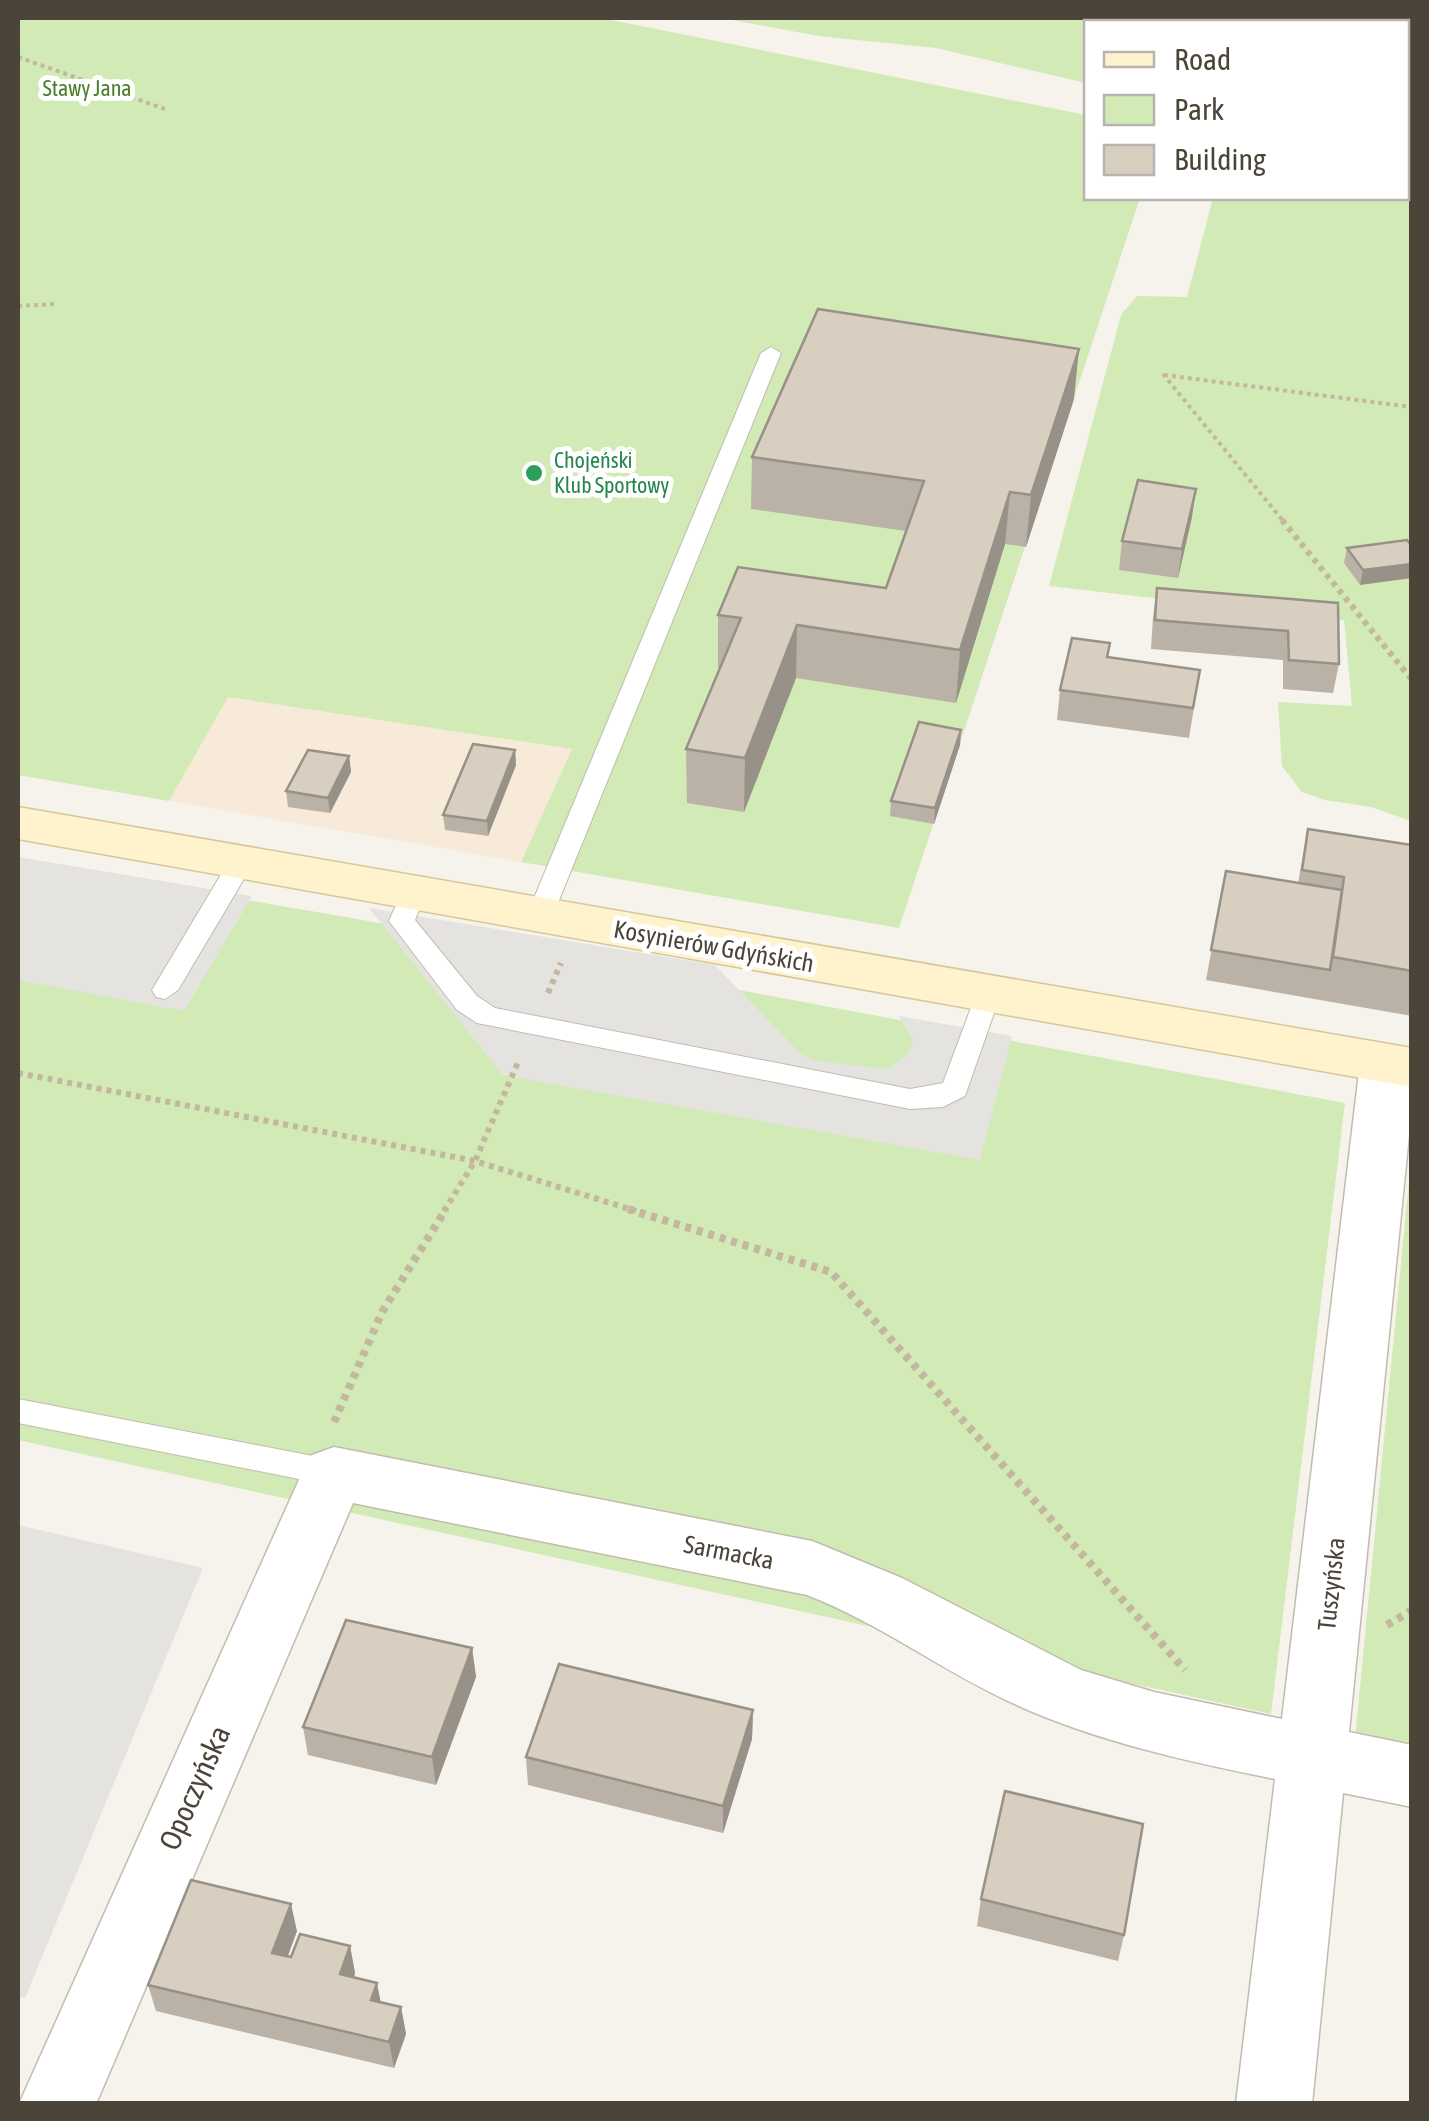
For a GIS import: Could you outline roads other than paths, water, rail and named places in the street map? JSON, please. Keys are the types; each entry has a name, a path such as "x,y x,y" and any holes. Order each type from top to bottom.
{"street":[{"name":"Kosynierów Gdyńskich","path":"18,823 1400,1066"},
{"name":"Tuszyńska","path":"1274,2104 1282,1749 1400,1066"},
{"name":"Sarmacka","path":"334,1472 812,1569 861,1585 910,1610 1003,1669 1070,1696 1134,1717 1412,1776"},
{"name":"Opoczyńska","path":"57,2104 334,1472"}],"lane":[{"path":"540,915 771,354"},
{"path":"165,990 241,862"},
{"path":"413,893 402,920 466,1003 487,1016 910,1099 943,1097 955,1089 988,994"},
{"name":"Sarmacka","path":"18,1412 334,1472"}],"place":[{"name":"Chojeński Klub Sportowy","path":"534,473"}],"park label":[{"name":"Stawy Jana","path":"87,88"}]}
